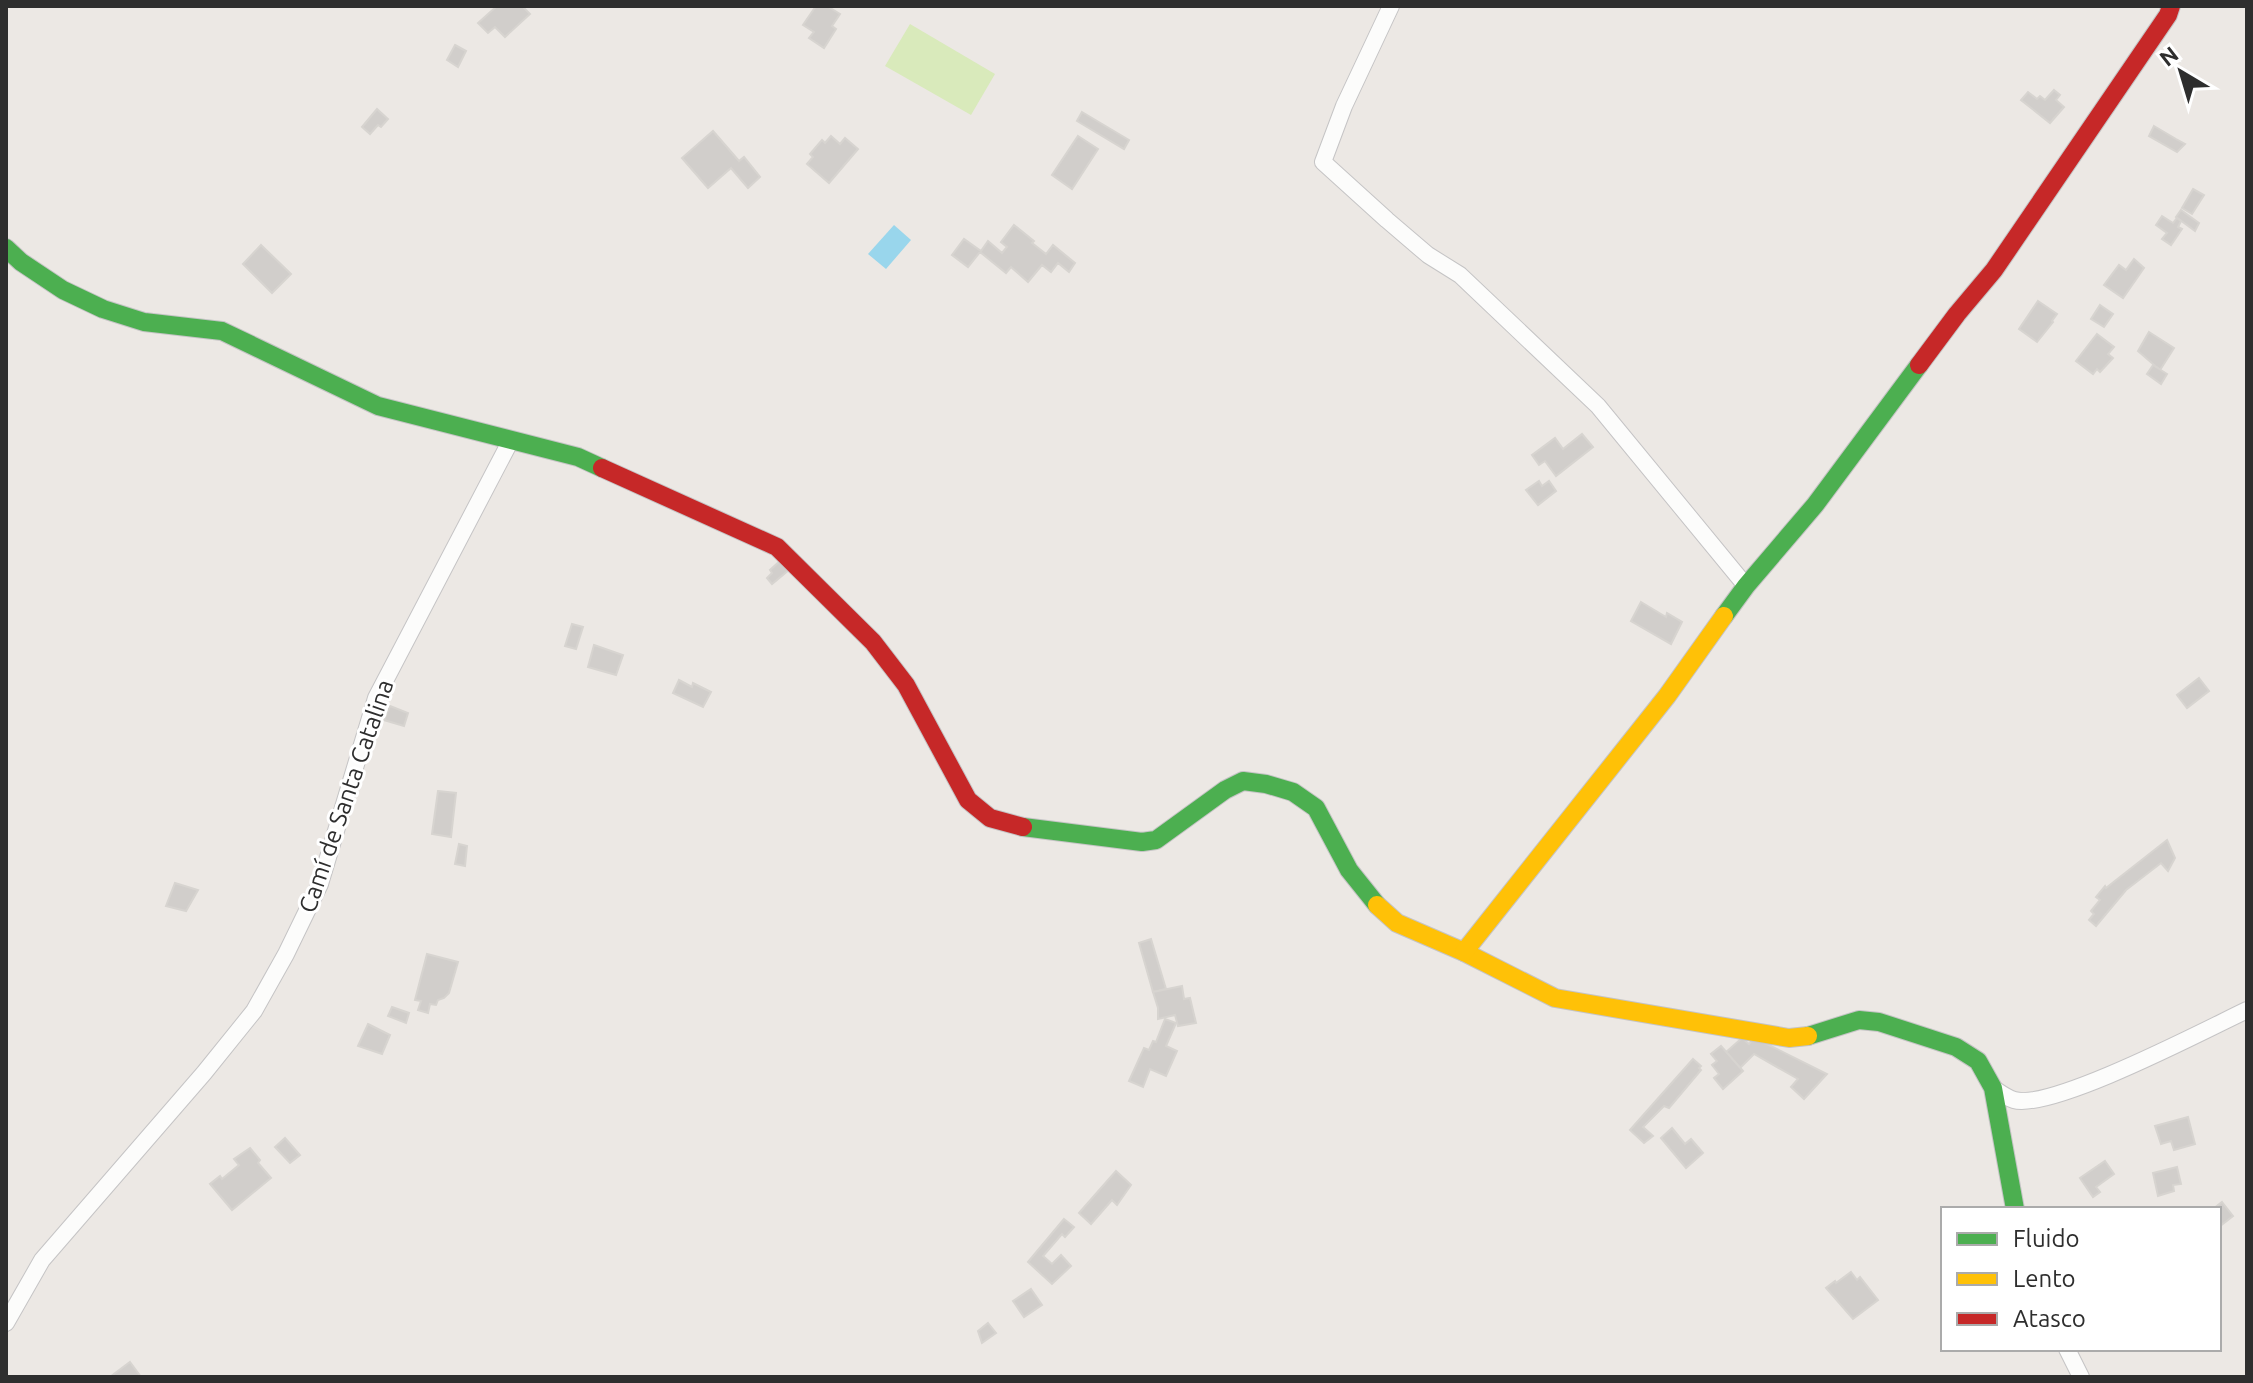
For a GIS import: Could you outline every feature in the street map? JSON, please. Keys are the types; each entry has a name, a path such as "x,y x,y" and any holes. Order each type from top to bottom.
{"street":[{"path":"1391,6 1344,106 1323,162 1418,246 1460,275 1598,406 1746,586"},
{"path":"1464,952 1667,696 1746,586 1815,505 1957,314 1994,270 2168,15 2171,6"},
{"path":"6,248 63,290 103,309 144,322 222,331 378,406 578,457 777,547 873,642 906,685 962,792 990,818 1020,827 1142,842 1156,840 1225,790 1243,781 1266,784 1293,792 1316,808 1349,870 1371,899 1397,923 1464,952 1555,998 1789,1038 1814,1036 1859,1020 1879,1022 1956,1047 1978,1061 1993,1088 2015,1207"},
{"name":"Camí de Santa Catalina","path":"6,1323 42,1260 254,1011 320,884 376,698 511,440"},
{"path":"1993,1088 2015,1101 2048,1098 2133,1065 2247,1010"},
{"path":"2068,1351 2081,1377"}],"green space":[{"path":"910,24 995,74 971,115 885,66"}],"water":[{"path":"894,225 911,240 886,269 868,254"}],"building":[{"path":"497,6 522,6 530,14 505,37 495,27 488,33 478,23"},
{"path":"816,6 827,6 840,14 832,26 836,29 824,48 809,38 814,32 803,25"},
{"path":"455,45 466,51 458,67 447,60"},
{"path":"2054,90 2060,95 2056,100 2064,107 2050,123 2021,100 2028,92 2037,99 2040,96 2045,100"},
{"path":"377,109 388,119 370,134 362,127"},
{"path":"1082,112 1129,140 1124,149 1077,121"},
{"path":"2154,126 2185,144 2177,152 2149,136"},
{"path":"713,131 739,161 744,157 760,177 748,188 731,168 708,188 682,158"},
{"path":"831,136 840,144 845,138 858,149 829,183 807,164 813,157 810,154 822,140 825,143"},
{"path":"1078,136 1098,149 1072,189 1052,175"},
{"path":"2193,189 2204,195 2192,214 2182,208"},
{"path":"2181,210 2199,223 2195,231 2176,217"},
{"path":"2162,216 2173,223 2177,218 2181,221 2178,227 2182,229 2171,245 2162,239 2167,233 2156,225"},
{"path":"1014,225 1046,254 1053,245 1075,263 1069,272 1058,263 1051,272 1042,265 1028,282 1011,267 1006,273 980,252 968,267 952,255 964,239 981,251 988,241 1002,253 1007,247 1001,242"},
{"path":"261,245 291,274 272,293 243,264"},
{"path":"2134,259 2144,268 2123,298 2104,285 2119,265 2126,270"},
{"path":"2038,301 2057,314 2037,342 2019,329"},
{"path":"2100,305 2113,314 2104,327 2091,319"},
{"path":"2149,332 2174,348 2160,370 2138,351"},
{"path":"2097,334 2114,347 2108,354 2113,358 2100,372 2097,369 2093,374 2076,361"},
{"path":"2153,365 2167,374 2161,384 2147,374"},
{"path":"1582,434 1593,447 1556,476 1545,461 1539,465 1532,455 1555,438 1563,449"},
{"path":"1539,481 1542,486 1549,481 1556,491 1538,505 1526,490"},
{"path":"780,561 789,570 772,584 767,578 772,573 770,570"},
{"path":"1641,602 1666,617 1667,613 1682,622 1671,644 1631,621"},
{"path":"572,624 583,627 576,649 565,646"},
{"path":"594,645 623,655 616,675 588,667"},
{"path":"2199,678 2209,691 2187,708 2177,695"},
{"path":"679,680 711,692 703,707 673,693"},
{"path":"390,706 408,713 404,726 384,720"},
{"path":"438,791 456,793 451,837 432,834"},
{"path":"2167,840 2175,858 2168,871 2161,863 2126,890 2096,926 2089,920 2094,914 2091,911 2100,900 2096,897 2105,886"},
{"path":"459,844 467,846 465,866 455,864"},
{"path":"175,883 198,890 186,911 166,906"},
{"path":"1151,939 1166,989 1153,992 1139,943"},
{"path":"427,954 458,962 449,993 436,1005 430,1004 428,1013 418,1010 421,1001 415,1000"},
{"path":"1182,986 1184,999 1190,998 1196,1023 1178,1026 1175,1015 1158,1019 1153,992"},
{"path":"392,1007 409,1013 406,1023 388,1016"},
{"path":"1165,1019 1176,1023 1166,1046 1177,1051 1166,1076 1150,1069 1143,1087 1129,1081 1144,1048 1149,1050 1153,1041 1156,1042"},
{"path":"368,1024 390,1035 382,1054 358,1046"},
{"path":"1742,1038 1749,1044 1753,1039 1767,1044 1827,1074 1804,1099 1791,1087 1798,1079 1754,1054 1740,1068 1726,1052"},
{"path":"1721,1046 1743,1071 1723,1089 1714,1078 1719,1074 1712,1065 1717,1061 1711,1054"},
{"path":"1693,1059 1701,1070 1669,1108 1664,1106 1643,1127 1653,1136 1644,1143 1630,1130"},
{"path":"2188,1117 2195,1144 2174,1150 2171,1141 2161,1144 2155,1126"},
{"path":"1672,1128 1685,1144 1691,1139 1703,1153 1686,1168 1661,1138"},
{"path":"285,1138 300,1155 290,1163 275,1147"},
{"path":"250,1148 271,1178 232,1210 210,1184 239,1165 234,1159"},
{"path":"2105,1161 2114,1174 2096,1187 2100,1192 2093,1197 2080,1178"},
{"path":"2177,1167 2181,1184 2173,1185 2174,1191 2158,1196 2153,1173"},
{"path":"1116,1171 1131,1185 1117,1205 1112,1200 1091,1224 1079,1213"},
{"path":"2222,1202 2233,1216 2221,1225 2221,1207 2216,1207"},
{"path":"1064,1219 1074,1227 1065,1237 1062,1234 1043,1256 1052,1264 1061,1255 1071,1266 1052,1284 1028,1262"},
{"path":"1851,1272 1857,1280 1860,1277 1878,1300 1853,1319 1826,1288"},
{"path":"1031,1289 1042,1305 1024,1317 1013,1301"},
{"path":"988,1323 996,1333 982,1343 978,1331"},
{"path":"130,1362 141,1377 110,1377"}],"traffic: fast":[{"path":"6,248 63,290 103,309 144,322 222,331 378,406 578,457 602,468"},
{"path":"1724,616 1815,505 1919,365"},
{"path":"1023,827 1142,842 1156,840 1225,790 1243,781 1266,784 1293,792 1316,808 1349,870 1377,905"},
{"path":"1808,1036 1859,1020 1879,1022 1956,1047 1978,1061 1993,1088 2015,1207"}],"traffic: slow":[{"path":"1464,952 1667,696 1724,616"},
{"path":"1377,905 1397,923 1464,952 1555,998 1789,1038 1808,1036"}],"traffic: jam":[{"path":"1919,365 1994,270 2168,15 2171,6"},
{"path":"602,468 777,547 873,642 906,685 968,800 990,818 1023,827"}]}
